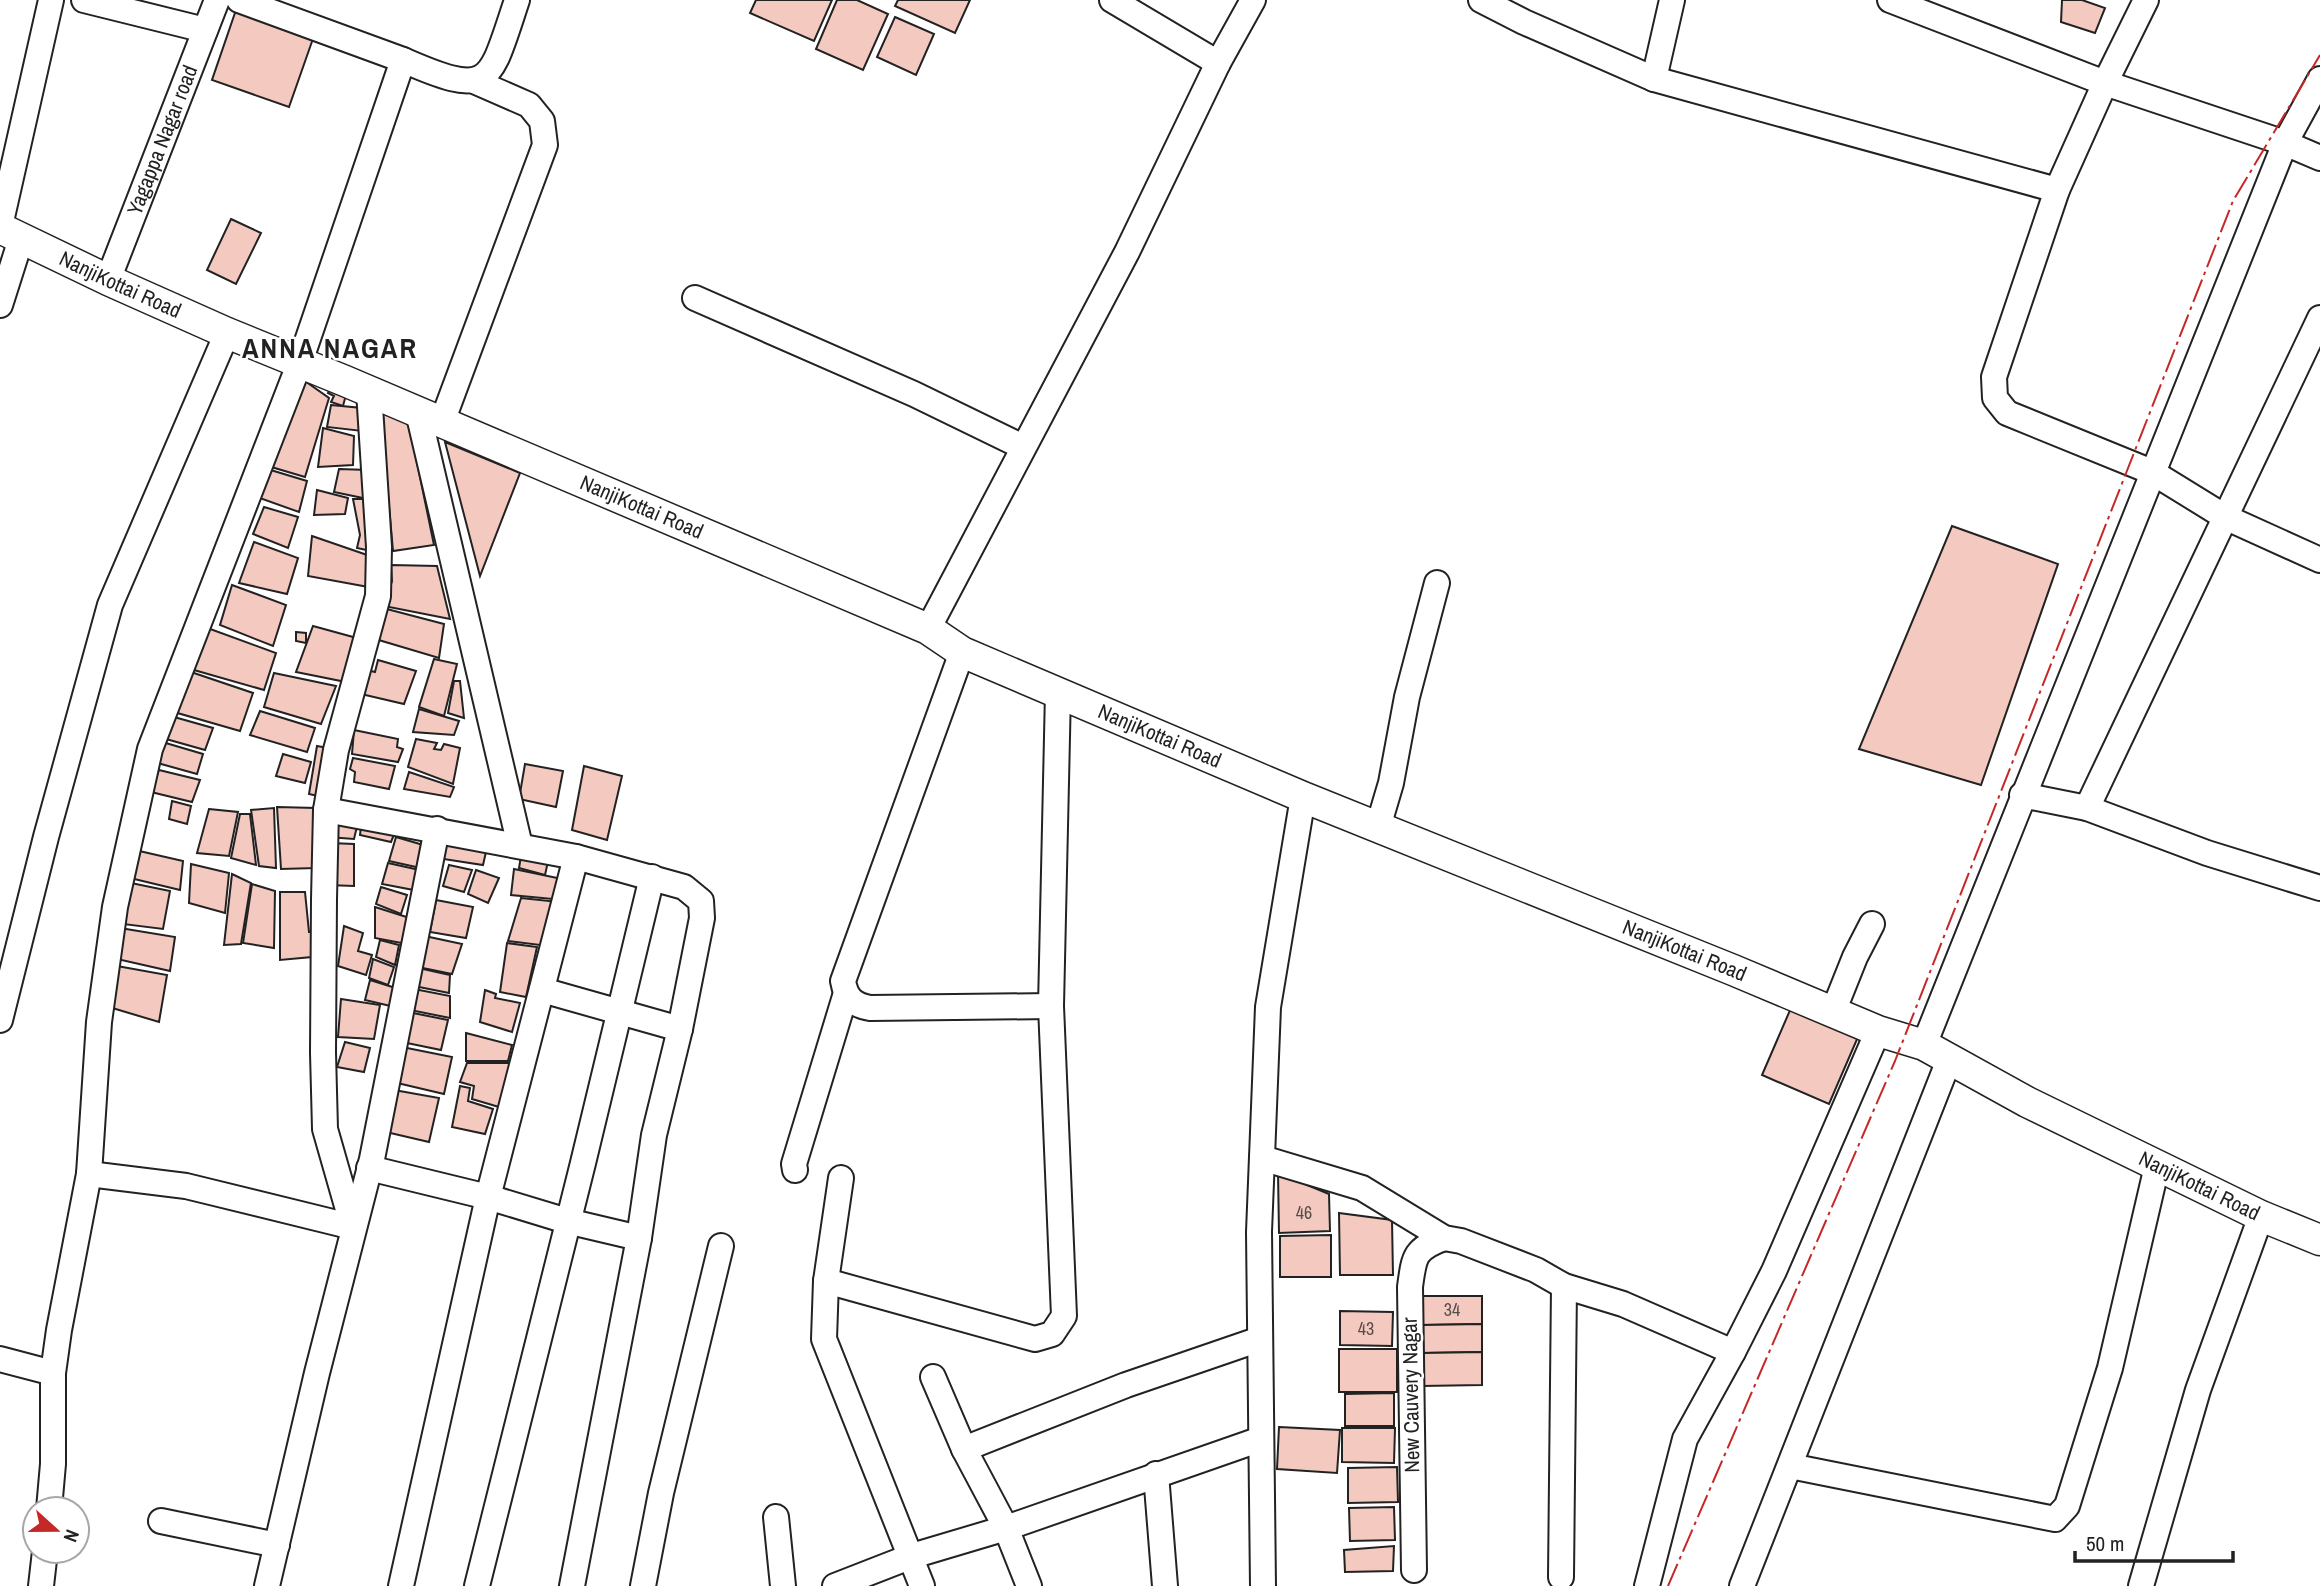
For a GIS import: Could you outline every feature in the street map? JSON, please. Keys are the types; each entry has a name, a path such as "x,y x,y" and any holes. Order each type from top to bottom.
{"main road":[{"name":"NanjiKottai Road","path":"7,231 227,333 928,629 962,652 1303,797 1878,1031 1936,1052 2027,1102 2157,1166 2261,1216 2320,1240"}],"street":[{"path":"0,305 7,231 51,0"},
{"path":"84,0 205,30"},
{"name":"Yagappa Nagar road","path":"108,280 217,0"},
{"path":"239,0 452,80 474,82 529,105 542,121 545,145 430,417 520,846"},
{"path":"474,82 488,75 498,57 517,0"},
{"path":"1112,0 1218,63"},
{"path":"928,629 1127,252 1218,63 1253,0"},
{"path":"1480,0 1654,79 2057,190"},
{"path":"1654,79 1672,0"},
{"path":"1890,0 1915,5 2105,83 2286,143 2320,158"},
{"path":"2146,0 2057,190 1994,377 1995,398 2007,414 2152,472 2225,517 2320,560"},
{"path":"50,1495 53,1373 89,1174 99,1022 115,907 150,749 300,362 403,60"},
{"path":"1742,1586 1790,1466 1936,1052 2022,795 2286,143 2320,79"},
{"path":"695,298 914,394 1023,447"},
{"path":"2087,808 2320,318"},
{"path":"0,1020 46,836 110,605 227,333"},
{"path":"354,1227 325,1129 323,1039 326,810 335,750 378,596 379,547 357,386"},
{"path":"1378,827 1391,783 1407,697 1437,583"},
{"path":"962,652 843,981 846,993 856,1005 870,1008 1051,1006"},
{"path":"826,1281 1035,1339 1052,1334 1064,1316 1051,1006 1058,692"},
{"path":"2022,795 2087,808 2207,853 2320,888"},
{"path":"1263,1586 1259,1232 1268,1007 1303,797"},
{"path":"326,810 576,857 684,887 701,901 702,918 680,1029 654,1135 639,1238 572,1586"},
{"path":"267,1586 369,1168 437,830"},
{"path":"401,1586 488,1197 576,857"},
{"path":"477,1586 652,877"},
{"path":"1833,1012 1855,957 1872,924"},
{"path":"542,990 680,1029"},
{"path":"795,1171 793,1164 846,993"},
{"path":"1647,1586 1685,1439 1734,1352 1774,1271 1878,1031"},
{"path":"1262,1158 1362,1188 1444,1237 1536,1270 1564,1286 1623,1304 1734,1352"},
{"path":"1790,1466 2055,1519 2067,1506 2110,1368 2157,1166"},
{"path":"369,1168 639,1238"},
{"path":"89,1174 186,1186 354,1227"},
{"path":"841,1178 826,1281 824,1339 922,1586"},
{"path":"2141,1586 2198,1390 2261,1216"},
{"name":"New Cauvery Nagar","path":"1414,1570 1410,1287 1413,1262 1424,1245 1444,1237"},
{"path":"643,1586 661,1493 720,1246"},
{"path":"1561,1577 1564,1286"},
{"path":"964,1449 1126,1385 1260,1339"},
{"path":"0,1359 53,1373"},
{"path":"933,1377 964,1449 1006,1528 1029,1586"},
{"path":"835,1586 912,1556 1006,1528 1261,1439"},
{"path":"1156,1474 1165,1586"},
{"path":"776,1517 783,1586"},
{"path":"161,1521 276,1545"},
{"path":"41,1586 43,1565"}],"building":[{"path":"756,0 832,0 814,41 750,13"},
{"path":"837,0 857,0 888,14 863,70 816,49"},
{"path":"898,0 970,0 955,33 895,6"},
{"path":"2062,0 2082,0 2105,8 2095,33 2061,22"},
{"path":"237,7 315,33 289,107 212,80"},
{"path":"895,17 934,34 916,75 877,57"},
{"path":"231,219 261,233 236,284 207,270"},
{"path":"302,379 329,398 305,477 268,466"},
{"path":"331,386 347,391 343,406 331,402 334,396 328,393"},
{"path":"331,405 362,408 362,431 327,427"},
{"path":"380,405 407,414 434,545 393,551"},
{"path":"323,428 354,436 353,465 318,467"},
{"path":"445,442 520,473 480,576"},
{"path":"264,468 307,481 299,512 254,496"},
{"path":"339,469 368,470 363,498 334,492"},
{"path":"317,490 348,498 345,514 314,515"},
{"path":"353,499 373,499 376,552 357,548 360,535"},
{"path":"264,507 298,517 288,548 253,534"},
{"path":"1952,526 2058,564 1981,785 1859,749"},
{"path":"312,536 373,557 374,588 308,576"},
{"path":"254,542 298,558 287,594 239,583"},
{"path":"391,565 437,566 450,619 384,606 392,581"},
{"path":"232,585 286,605 273,646 220,625"},
{"path":"383,608 444,624 439,658 372,638"},
{"path":"202,626 276,653 264,690 187,668"},
{"path":"313,626 364,640 351,683 296,672"},
{"path":"296,632 306,633 306,643 296,641"},
{"path":"434,659 457,664 444,716 419,707"},
{"path":"378,660 416,671 404,704 361,694 367,670 375,672"},
{"path":"191,672 253,693 240,731 174,712"},
{"path":"274,673 336,686 321,724 264,707"},
{"path":"454,681 460,681 464,718 448,713"},
{"path":"419,709 459,721 454,735 413,732"},
{"path":"260,711 315,728 307,752 250,735"},
{"path":"167,715 213,728 205,750 159,737"},
{"path":"354,730 398,739 397,747 403,749 398,762 352,754"},
{"path":"416,739 437,743 434,749 441,750 444,744 460,748 453,784 408,767"},
{"path":"159,741 203,754 197,774 154,762"},
{"path":"317,746 334,749 327,798 309,794"},
{"path":"283,754 311,762 305,783 276,776"},
{"path":"353,758 395,766 389,789 354,782 355,772 350,769"},
{"path":"525,764 563,771 556,807 519,799"},
{"path":"584,766 622,776 607,840 572,830"},
{"path":"159,770 200,780 192,802 151,792"},
{"path":"409,772 454,787 450,797 404,789"},
{"path":"172,801 191,806 187,824 169,819"},
{"path":"277,807 316,808 316,868 281,869"},
{"path":"274,808 276,868 259,866 251,810"},
{"path":"209,809 238,812 229,856 197,853"},
{"path":"329,812 359,818 354,839 328,837"},
{"path":"240,814 250,814 256,865 231,858"},
{"path":"362,819 398,825 391,842 360,835"},
{"path":"441,834 488,843 483,865 437,858"},
{"path":"396,837 430,847 425,869 389,861"},
{"path":"330,843 354,844 354,886 327,885"},
{"path":"135,850 183,861 180,890 130,878"},
{"path":"522,850 549,857 545,875 519,868"},
{"path":"388,863 424,871 419,891 382,884"},
{"path":"191,864 229,873 225,913 189,903"},
{"path":"449,865 472,870 464,892 443,886"},
{"path":"514,869 567,880 563,900 511,895"},
{"path":"476,870 499,878 488,903 468,894"},
{"path":"232,874 251,883 241,944 224,945"},
{"path":"131,883 170,891 163,929 123,924"},
{"path":"252,884 275,891 274,948 243,943"},
{"path":"381,887 407,895 401,914 376,904"},
{"path":"280,892 305,892 309,932 313,932 312,957 280,960"},
{"path":"521,898 559,902 548,946 508,941"},
{"path":"436,900 473,907 466,938 430,932"},
{"path":"375,907 416,920 412,945 375,938"},
{"path":"344,926 363,933 358,951 372,955 366,975 338,966"},
{"path":"120,928 175,937 170,971 117,959"},
{"path":"420,935 462,944 452,974 413,966"},
{"path":"380,940 399,945 395,965 376,957"},
{"path":"507,943 537,947 526,997 500,992"},
{"path":"373,959 394,967 388,985 369,978"},
{"path":"117,966 167,975 159,1022 109,1007"},
{"path":"414,967 450,975 449,993 409,985"},
{"path":"370,980 402,990 399,1008 365,1000"},
{"path":"409,988 450,996 450,1018 405,1009"},
{"path":"485,990 496,994 495,998 520,1003 512,1032 480,1022"},
{"path":"341,999 380,1005 374,1039 338,1037"},
{"path":"1794,1001 1861,1030 1829,1104 1762,1075"},
{"path":"408,1012 448,1020 441,1050 402,1042"},
{"path":"466,1033 512,1045 508,1061 466,1061"},
{"path":"345,1042 370,1048 364,1072 337,1067"},
{"path":"402,1047 452,1057 444,1094 393,1082"},
{"path":"467,1063 514,1063 499,1107 472,1099 474,1086 460,1082"},
{"path":"460,1086 470,1088 468,1101 493,1109 485,1134 452,1127"},
{"path":"394,1090 439,1098 429,1142 386,1132"},
{"path":"1278,1173 1329,1194 1330,1231 1279,1233"},
{"path":"1339,1213 1392,1220 1393,1275 1340,1275"},
{"path":"1331,1235 1331,1277 1280,1277 1280,1236"},
{"path":"1423,1296 1482,1296 1482,1324 1422,1325"},
{"path":"1340,1311 1393,1312 1392,1346 1340,1345"},
{"path":"1482,1324 1482,1352 1422,1353 1422,1325"},
{"path":"1339,1349 1397,1349 1397,1392 1339,1392"},
{"path":"1482,1352 1482,1385 1422,1386 1422,1353"},
{"path":"1394,1393 1394,1426 1345,1426 1345,1394"},
{"path":"1279,1427 1340,1430 1337,1473 1277,1469"},
{"path":"1342,1428 1395,1428 1394,1463 1342,1462"},
{"path":"1397,1467 1398,1502 1348,1503 1348,1468"},
{"path":"1394,1507 1395,1540 1350,1541 1349,1508"},
{"path":"1394,1546 1393,1571 1345,1572 1344,1550"}],"power":[{"path":"1668,1586 1895,1061 2233,201 2320,55"}],"district":[{"name":"ANNA NAGAR","path":"330,348"}]}
